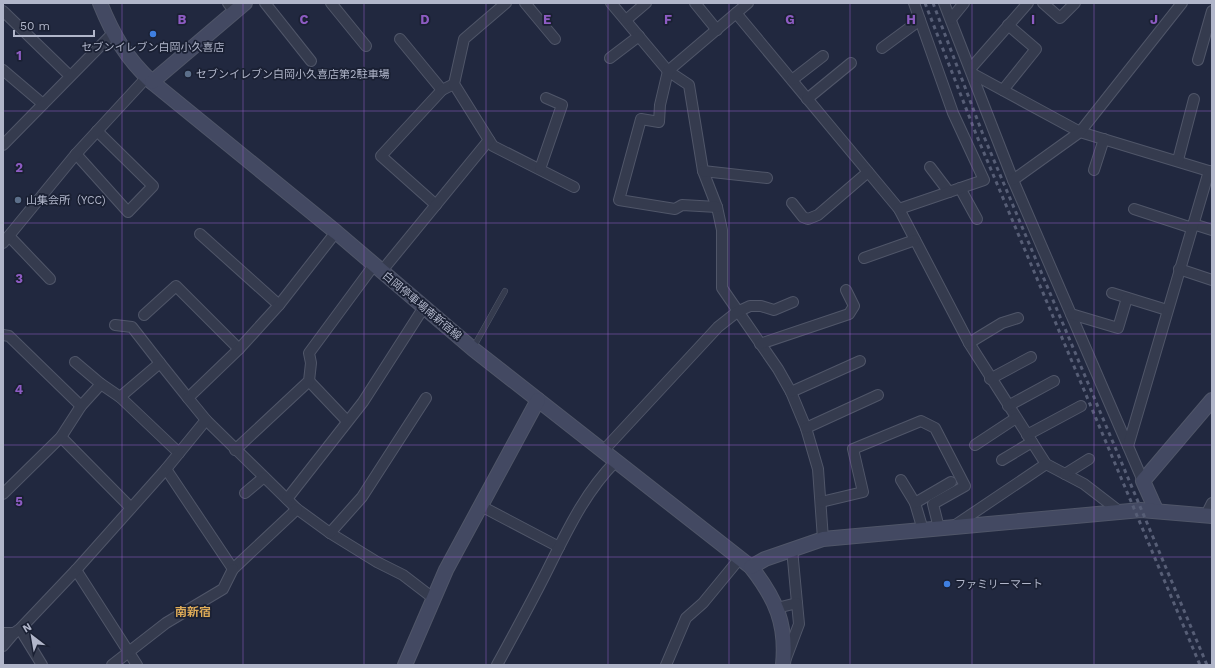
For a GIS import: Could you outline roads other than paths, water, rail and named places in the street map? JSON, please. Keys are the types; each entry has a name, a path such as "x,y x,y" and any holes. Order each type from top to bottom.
{"street":[{"name":"白岡停車場南新宿線","path":"100,3 113,33 126,54 149,80 336,232 473,349 745,563 765,585 777,608 784,652 783,665"},
{"path":"265,3 311,61"},
{"path":"331,3 366,46"},
{"path":"506,3 464,39 454,84 493,146 574,187"},
{"path":"525,3 555,39"},
{"path":"611,3 668,71 689,85 703,171 716,207 722,230 722,288 737,312 778,369 791,392 806,428 818,469 823,539"},
{"path":"626,20 646,3"},
{"path":"695,3 717,30"},
{"path":"716,207 682,205 675,209 619,200 641,119 659,122 660,105 668,71 748,3"},
{"path":"899,209 984,180 953,113 914,3"},
{"path":"944,3 972,71 1013,180 1156,510"},
{"path":"951,18 964,3"},
{"path":"972,71 1008,25 1028,3"},
{"path":"1043,3 1060,18 1074,3"},
{"path":"1013,180 1080,132 1182,3"},
{"path":"50,280 6,239 76,154 97,131 149,80 236,6"},
{"path":"3,11 70,76"},
{"path":"1198,60 1212,11"},
{"path":"736,13 899,209 968,343 1046,464 1084,484 1119,511"},
{"path":"882,48 920,20"},
{"path":"1003,90 1036,49 1008,25"},
{"path":"3,145 113,33"},
{"path":"610,58 639,36"},
{"path":"400,39 442,90"},
{"path":"792,80 823,56"},
{"path":"807,99 851,63"},
{"path":"3,70 43,104"},
{"path":"972,71 1003,90 1080,132 1178,160 1210,171 1179,269 1128,446"},
{"path":"436,205 381,156 442,90 454,84"},
{"path":"540,169 562,106 546,98"},
{"path":"1178,160 1194,99"},
{"path":"76,154 128,212 153,186 97,131"},
{"path":"1094,170 1104,139"},
{"path":"235,450 309,381 311,363 309,353 378,268 436,205 489,140"},
{"path":"930,167 949,192"},
{"path":"703,171 767,178"},
{"path":"792,204 803,218 808,219 818,215 868,172"},
{"path":"960,188 977,219"},
{"path":"1134,209 1192,226 1212,230"},
{"path":"188,398 239,349 279,305 336,232"},
{"path":"200,234 279,305"},
{"path":"864,258 916,240"},
{"path":"1179,269 1212,280"},
{"path":"144,315 176,286 239,349"},
{"path":"760,344 849,314 854,306 846,290"},
{"path":"1112,293 1167,310"},
{"path":"1071,314 1118,328 1127,298"},
{"path":"604,451 718,327 737,312 750,306 778,310 793,302"},
{"path":"287,499 363,402 424,307"},
{"path":"968,343 1002,322 1018,318"},
{"path":"115,325 132,326 206,420 297,509 330,533 377,562 403,575 433,598"},
{"path":"3,335 9,336 81,406"},
{"path":"990,379 1031,357"},
{"path":"791,392 860,361"},
{"path":"75,362 101,384 120,397 179,453"},
{"path":"120,397 160,363"},
{"path":"309,381 347,421"},
{"path":"1008,406 1054,381"},
{"path":"3,494 61,437 81,406 101,384"},
{"path":"806,428 878,395"},
{"path":"330,533 362,497 426,398"},
{"path":"405,665 433,598 538,400"},
{"path":"1143,481 1212,400"},
{"path":"1002,460 1029,438 1081,406"},
{"path":"974,445 1016,418"},
{"path":"3,646 76,570 166,469 206,420"},
{"path":"821,502 863,492 853,449 921,421 935,428 965,486 933,504 946,528"},
{"path":"61,437 131,508"},
{"path":"1065,474 1089,459"},
{"path":"497,665 574,517 600,477 616,461"},
{"path":"946,528 1046,464"},
{"path":"166,469 233,569"},
{"path":"245,493 264,477"},
{"path":"901,480 915,503 923,530"},
{"path":"915,503 951,482"},
{"path":"666,665 686,618 703,604 745,563 765,559 823,539 1119,511 1156,510 1209,516 1212,502"},
{"path":"481,506 559,547"},
{"path":"112,665 166,623 223,589 233,569 297,509"},
{"path":"783,665 790,651 798,624 792,549"},
{"path":"76,570 137,665"},
{"path":"777,608 797,603"},
{"path":"3,633 17,631"},
{"path":"17,631 42,665"}],"lane":[{"path":"473,349 505,291"}],"railway":[{"path":"925,3 976,134 1200,665"},
{"path":"933,3 982,132 1207,665"}],"place":[{"name":"セブンイレブン白岡小久喜店","path":"153,34"},
{"name":"セブンイレブン白岡小久喜店第2駐車場","path":"188,74"},
{"name":"山集会所（YCC)","path":"18,200"},
{"name":"ファミリーマート","path":"947,584"}],"district":[{"name":"南新宿","path":"193,612"}]}
